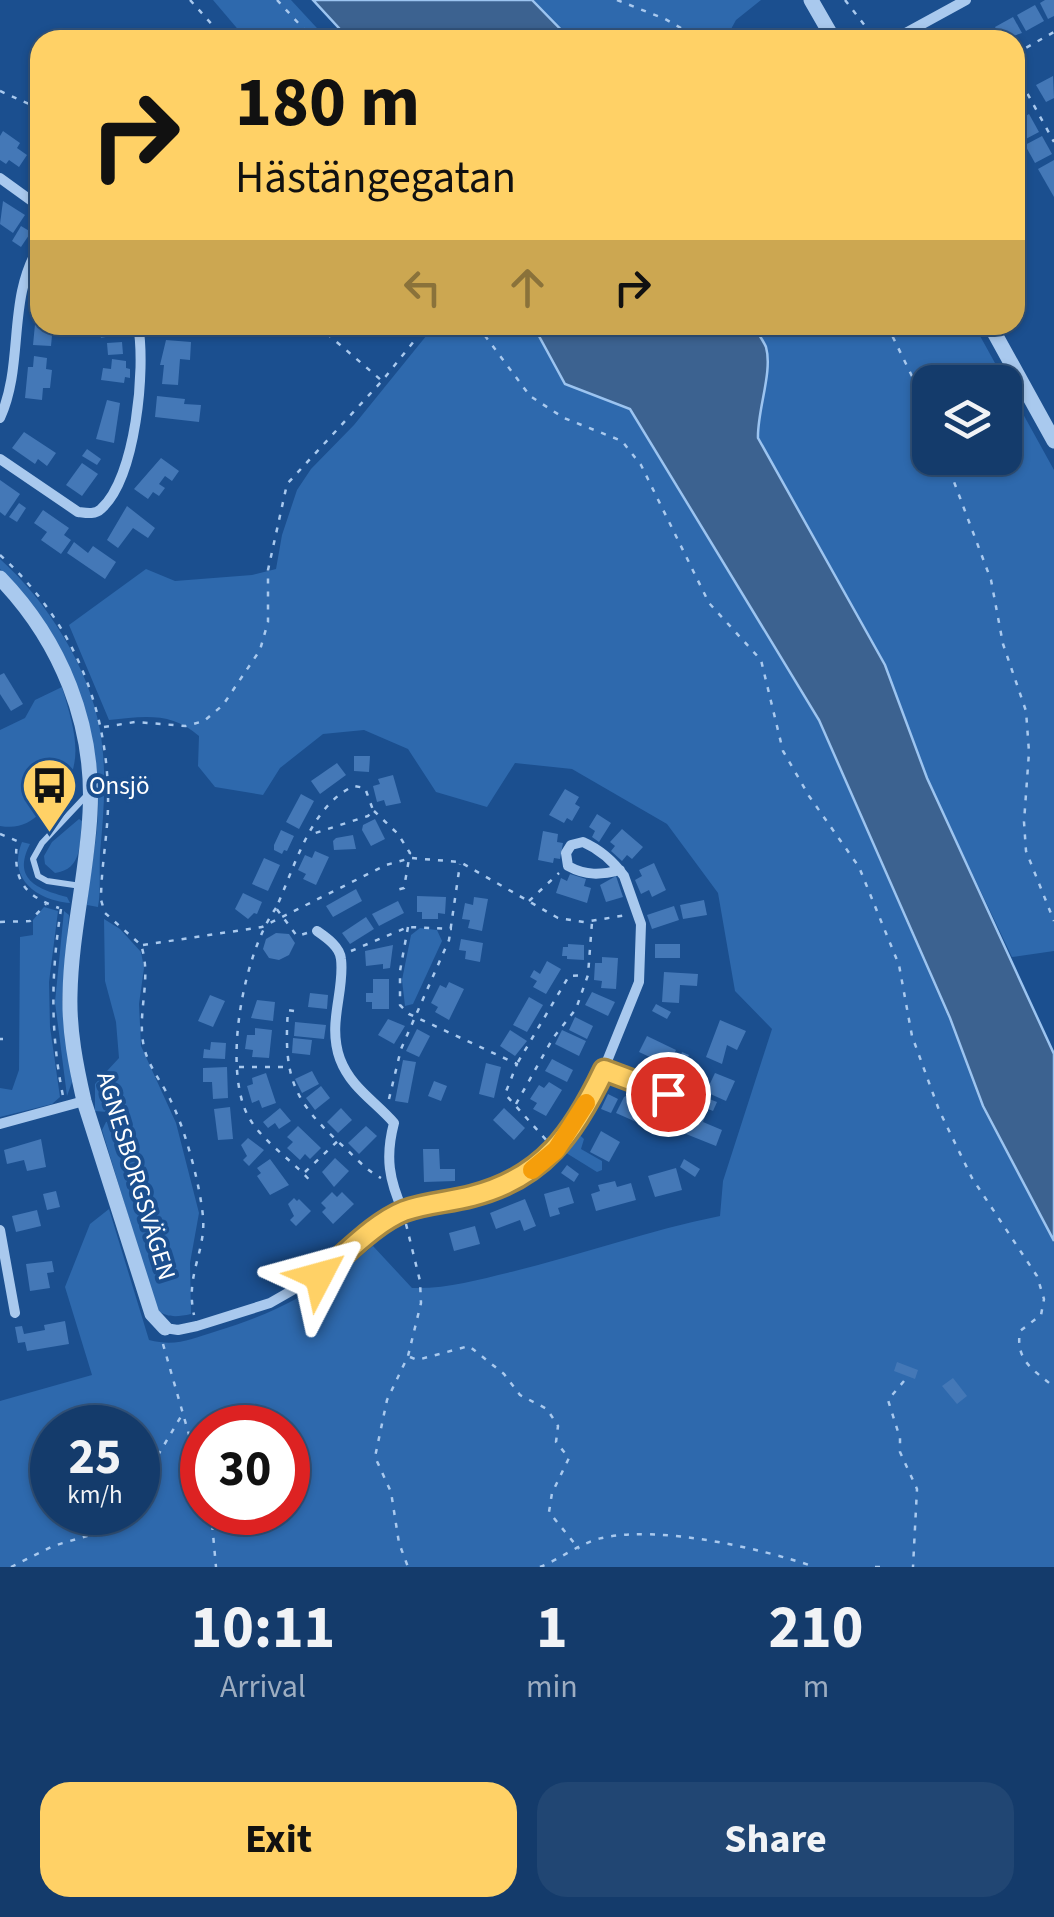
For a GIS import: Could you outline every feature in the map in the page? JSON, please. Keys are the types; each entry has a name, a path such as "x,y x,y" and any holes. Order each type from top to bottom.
{"street":[{"path":"812,0 828,30"},
{"path":"910,30 966,0"},
{"path":"0,178 30,200"},
{"path":"0,418 10,382 20,290 30,268"},
{"path":"0,460 78,512 90,514 100,510 120,477 134,432 142,358 139,335"},
{"path":"996,335 1054,441"},
{"name":"AGNESBORGSVÄGEN","path":"0,578 40,626 68,676 87,748 91,790 70,996 75,1055 84,1101 152,1314 165,1328"},
{"path":"165,1328 197,1326 270,1304 293,1292 403,1211 496,1188 530,1171 556,1150 604,1070 640,982 642,937 638,912 620,870 582,842 568,849 568,866 597,874 620,870"},
{"path":"317,931 330,940 341,956 335,1016 338,1054 355,1086 394,1123 387,1158 403,1211"},
{"path":"604,1070 671,1096"},
{"path":"0,1124 84,1101"},
{"path":"0,1230 15,1313"}],"lane":[{"path":"82,886 38,876 33,859 42,843 91,790"}],"path":[{"path":"190,0 217,30"},
{"path":"277,0 305,30"},
{"path":"617,0 684,30"},
{"path":"845,0 868,30"},
{"path":"1025,48 1054,32"},
{"path":"1025,89 1054,142"},
{"path":"0,92 30,105"},
{"path":"329,335 382,381"},
{"path":"102,727 136,722 186,726 204,722 223,705 260,650 268,622 268,570 287,484 419,335"},
{"path":"484,335 530,396 564,418 622,441 641,465 709,603 761,660 783,751 808,796 859,867 899,965 912,1036 939,1110 972,1178 1038,1276 1044,1299 1041,1315 1020,1332 1018,1342 1029,1369 1054,1387"},
{"path":"892,335 912,376"},
{"path":"951,475 991,580 1003,644 1026,711 1026,851 1054,920"},
{"path":"0,555 44,601 63,632 86,675 102,727 108,810 101,900 105,913 142,945 147,979 141,1031 146,1052 171,1100 202,1214 203,1230 190,1288 197,1326"},
{"path":"312,1183 248,1116 237,1066 244,998 262,927 276,908 328,804 354,786 365,788 373,810 406,843 411,858 404,888 394,891"},
{"path":"310,835 368,816 373,810"},
{"path":"142,945 262,927 386,866 411,858 460,862 558,918 592,922 638,912"},
{"path":"386,1115 397,1058 452,929 460,862"},
{"path":"528,902 548,879 568,866"},
{"path":"0,922 30,921 46,904"},
{"path":"276,908 297,936 317,931"},
{"path":"515,1106 553,1038 576,1009 588,975 592,922"},
{"path":"341,956 408,927 452,929"},
{"path":"408,927 400,971 400,1005 415,1017 517,1064"},
{"path":"556,1150 505,1094 517,1064 569,976 588,975"},
{"path":"294,1011 288,1010 288,1067 291,1084 303,1106 376,1177 392,1182"},
{"path":"237,1066 288,1067"},
{"path":"304,1173 342,1137"},
{"path":"403,1211 420,1281 421,1303 408,1356 387,1400 375,1457 391,1492 408,1567"},
{"path":"165,1328 162,1342 182,1405"},
{"path":"408,1356 417,1360 469,1346 504,1374 520,1395 547,1408 558,1426 556,1442 569,1458 552,1493 549,1512 579,1549"},
{"path":"904,1381 888,1400 900,1438 900,1452 918,1489 914,1567"},
{"path":"160,1452 180,1419"},
{"path":"540,1567 599,1538 653,1532 815,1567"},
{"path":"12,1567 53,1546 88,1535"},
{"path":"213,1535 216,1567"},
{"path":"876,1567 883,1567"}],"shaded area":[{"path":"213,0 291,0 319,30 238,30"},
{"path":"313,0 532,0 561,30 341,30"},
{"path":"532,0 761,0 736,20 730,30 562,30"},
{"path":"427,335 538,335 565,384 629,409 818,720 949,1019 982,1107 1054,1242 1054,1567 0,1567 0,1401 92,1375 65,1287 90,1224 109,1209 149,1340 167,1343 199,1337 281,1307 373,1246 412,1288 437,1287 511,1272 720,1216 723,1181 772,1029 735,991 718,893 667,824 572,769 515,763 487,807 436,792 408,749 364,730 323,734 280,768 263,795 215,787 198,766 199,736 179,723 134,717 109,720 69,625 146,569 175,581 252,575 276,569 297,490"},
{"path":"538,335 759,335 766,347 768,368 758,438 885,665 927,778 1054,1054 1054,1241 983,1106 950,1018 819,720 630,409 565,384"},
{"path":"759,335 980,335 996,365 912,365 912,475 1022,475 1022,412 1054,470 1054,951 1012,957 927,778 885,665 758,439 768,357"},
{"path":"0,559 34,595 64,637 94,706 104,776 98,907 87,905 98,813 93,745 86,712 61,651 44,622 0,569"},
{"path":"62,687 75,739 73,769 67,783 58,797 33,819 18,826 0,826 0,730 25,718 35,700"},
{"path":"79,819 82,821 75,861 55,873 45,864 44,856 52,842"},
{"path":"22,842 30,844 24,866 31,881 67,897 70,903 46,897 28,885 19,867"},
{"path":"44,907 58,911 49,982 50,1027 60,1097 52,1104 0,1117 0,1088 12,1090 19,1070 20,937 33,935 33,920"},
{"path":"64,911 69,915 62,1000 72,1082 67,1096 55,1002"},
{"path":"104,919 120,929 141,952 141,1046 176,1123 199,1213 190,1263 191,1314 173,1316 157,1310 102,1130 106,1122 129,1113 126,1106 95,1111 95,1084 119,1058 116,1022 105,981"},
{"path":"420,928 437,930 442,941 413,1004 405,1006 402,980 411,935"},
{"path":"574,1130 584,1139 581,1149 602,1161 602,1170 597,1172 563,1151"}],"building":[{"path":"1054,0 1054,16 1048,19 1040,3"},
{"path":"1035,5 1044,21 1026,31 1017,15"},
{"path":"1013,17 1020,30 997,30 995,27"},
{"path":"1053,76 1054,98 1046,102 1036,85"},
{"path":"1029,114 1039,132 1025,139 1025,116"},
{"path":"3,131 20,143 17,148 27,155 19,167 9,160 6,164 0,160"},
{"path":"1042,136 1052,154 1035,163 1025,145"},
{"path":"1054,160 1054,197 1038,169"},
{"path":"3,201 25,215 13,233 0,224"},
{"path":"21,226 30,231 21,247 12,241"},
{"path":"34,335 52,335 51,346 33,345"},
{"path":"166,340 191,342 190,360 180,359 178,385 162,384 164,365 160,365"},
{"path":"122,342 123,354 108,355 107,343"},
{"path":"34,356 47,358 46,369 52,370 50,388 43,388 42,400 25,398 28,367 33,367"},
{"path":"112,359 126,361 126,368 130,369 130,378 125,377 124,383 101,380 103,368 111,369"},
{"path":"157,396 201,405 199,422 155,417"},
{"path":"107,400 120,403 114,443 96,439"},
{"path":"24,432 56,453 47,466 38,459 35,464 12,448"},
{"path":"87,449 101,459 97,465 82,456"},
{"path":"161,458 179,471 172,481 165,476 159,484 165,488 159,496 153,492 148,499 134,489"},
{"path":"82,463 98,474 82,496 66,485"},
{"path":"0,480 20,494 5,516 0,512"},
{"path":"19,503 26,508 17,522 9,517"},
{"path":"127,506 155,528 148,538 133,528 118,548 107,540"},
{"path":"43,510 69,528 64,535 71,540 61,554 41,540 47,532 34,523"},
{"path":"74,542 88,553 93,546 116,562 105,579 67,553"},
{"path":"4,673 23,704 11,711 0,694 0,675"},
{"path":"354,756 370,756 369,772 354,771"},
{"path":"337,763 346,775 320,794 311,781"},
{"path":"393,775 401,803 386,806 384,800 377,802 373,786 380,784 378,779"},
{"path":"565,789 579,797 575,804 580,807 572,821 567,818 564,823 549,815"},
{"path":"301,794 314,801 299,829 286,822"},
{"path":"597,814 611,823 599,842 592,837 595,831 589,827"},
{"path":"375,819 385,839 371,846 362,830 363,825"},
{"path":"622,829 643,847 632,859 627,855 622,861 611,851 615,846 610,842"},
{"path":"281,830 294,836 282,854 274,850"},
{"path":"543,831 558,834 557,842 563,843 560,859 554,858 553,863 538,860"},
{"path":"353,835 356,849 334,850 336,838"},
{"path":"315,851 329,857 316,885 303,879 306,874 298,870 305,855 312,858"},
{"path":"264,858 280,865 268,891 252,884"},
{"path":"654,863 666,890 652,897 649,890 641,894 635,880 642,876 639,870"},
{"path":"570,874 586,879 584,886 591,888 587,903 556,893 561,878 567,881"},
{"path":"616,876 623,897 606,902 600,885"},
{"path":"356,889 362,901 333,917 326,906"},
{"path":"243,893 262,902 257,914 248,919 235,909"},
{"path":"417,896 446,897 445,914 438,913 438,919 422,919 422,912 417,912"},
{"path":"474,897 488,899 482,931 468,928 470,920 462,919 465,903 473,905"},
{"path":"704,900 707,915 683,919 680,905"},
{"path":"398,901 404,913 379,926 372,914"},
{"path":"674,906 679,920 652,929 647,915"},
{"path":"366,917 374,929 350,944 342,933"},
{"path":"276,933 289,934 295,943 289,955 279,960 269,958 263,949 266,939"},
{"path":"461,939 483,943 480,962 465,959 466,951 459,950"},
{"path":"655,944 680,944 680,958 655,958"},
{"path":"393,945 390,968 383,969 383,964 366,966 365,951"},
{"path":"584,945 584,960 562,956 563,947"},
{"path":"602,957 618,958 616,989 601,988 602,981 594,980 595,963 602,963"},
{"path":"547,961 561,969 546,994 533,987 537,981 530,977 534,970 540,974"},
{"path":"664,972 698,974 697,986 680,985 679,1003 662,1002"},
{"path":"373,979 389,979 389,1009 372,1009 372,1002 366,1002 366,993 373,993"},
{"path":"449,982 464,989 449,1020 435,1012 438,1007 431,1003 440,985 446,988"},
{"path":"592,992 615,1002 608,1016 585,1005"},
{"path":"310,993 328,995 327,1009 308,1007"},
{"path":"210,995 225,1001 213,1027 198,1021"},
{"path":"529,997 543,1005 527,1032 513,1025"},
{"path":"257,1000 275,1002 273,1021 251,1018"},
{"path":"656,1004 671,1012 667,1019 652,1011"},
{"path":"575,1017 593,1026 587,1039 569,1030"},
{"path":"388,1019 405,1026 394,1044 378,1035"},
{"path":"720,1020 746,1031 737,1050 727,1045 722,1064 706,1057"},
{"path":"295,1022 326,1025 324,1039 294,1036"},
{"path":"255,1028 272,1030 269,1058 252,1057 253,1050 245,1049 247,1035 255,1035"},
{"path":"417,1029 430,1036 419,1057 406,1051"},
{"path":"510,1030 527,1041 515,1056 500,1046"},
{"path":"562,1030 586,1041 579,1056 555,1044"},
{"path":"647,1036 676,1050 669,1066 639,1052"},
{"path":"293,1038 312,1040 310,1055 292,1053"},
{"path":"211,1042 226,1043 225,1059 203,1058 204,1049 210,1050"},
{"path":"682,1052 689,1055 682,1070 675,1067"},
{"path":"552,1059 573,1070 567,1082 545,1071"},
{"path":"403,1060 416,1062 408,1103 395,1101"},
{"path":"486,1063 501,1067 494,1098 479,1094"},
{"path":"227,1067 228,1098 213,1099 212,1082 203,1082 203,1068"},
{"path":"312,1071 319,1084 302,1093 295,1079"},
{"path":"266,1073 276,1103 262,1108 259,1100 252,1103 247,1086 253,1084 252,1078"},
{"path":"715,1073 735,1081 726,1101 706,1092"},
{"path":"434,1081 447,1086 441,1101 428,1096"},
{"path":"549,1082 562,1090 546,1116 533,1109 537,1103 530,1099 539,1085 544,1088"},
{"path":"321,1086 330,1098 315,1110 306,1098"},
{"path":"608,1094 618,1099 611,1113 601,1109"},
{"path":"628,1095 650,1108 643,1125 616,1113"},
{"path":"699,1095 717,1102 713,1111 696,1104"},
{"path":"230,1107 233,1139 218,1140 214,1109"},
{"path":"691,1107 706,1114 703,1122 722,1130 716,1146 681,1132"},
{"path":"280,1108 291,1121 279,1129 275,1123 268,1128 263,1122"},
{"path":"341,1108 352,1120 338,1133 327,1122"},
{"path":"504,1108 525,1128 514,1140 493,1120"},
{"path":"298,1126 321,1148 310,1159 305,1154 300,1160 287,1148 293,1142 287,1137"},
{"path":"366,1126 377,1136 359,1154 348,1143"},
{"path":"601,1131 620,1142 609,1162 590,1152"},
{"path":"248,1138 264,1150 249,1166 243,1160 247,1156 241,1145"},
{"path":"41,1139 46,1167 27,1171 24,1160 7,1164 4,1150"},
{"path":"423,1149 439,1149 440,1169 455,1169 455,1181 424,1182"},
{"path":"335,1158 349,1171 334,1187 322,1172"},
{"path":"270,1159 289,1185 270,1195 257,1176 261,1173 257,1168"},
{"path":"684,1159 700,1169 695,1177 680,1167"},
{"path":"567,1165 579,1174 574,1182 561,1173"},
{"path":"676,1168 682,1190 655,1197 648,1176"},
{"path":"615,1181 617,1187 631,1183 636,1200 596,1211 591,1194 600,1191 598,1185"},
{"path":"569,1187 574,1203 558,1208 560,1214 550,1217 544,1194"},
{"path":"56,1191 60,1207 47,1210 43,1194"},
{"path":"332,1192 337,1197 342,1192 354,1204 333,1224 322,1212 326,1208 321,1203"},
{"path":"294,1198 311,1211 296,1226 290,1220 294,1216 288,1204"},
{"path":"525,1199 536,1226 524,1231 520,1220 496,1229 490,1213"},
{"path":"37,1210 41,1226 16,1232 12,1216"},
{"path":"475,1226 480,1244 454,1251 449,1233"},
{"path":"52,1261 54,1272 47,1273 50,1288 30,1291 26,1264"},
{"path":"65,1321 69,1344 27,1351 25,1342 18,1343 15,1327 22,1326 24,1334"},
{"path":"897,1362 918,1370 915,1379 894,1371"},
{"path":"953,1378 967,1396 957,1404 942,1386"}],"slow traffic":[{"path":"532,1170 556,1150 586,1103"}],"place":[{"name":"Onsjö","path":"50,835"}],"route":[{"path":"319,1276 403,1211 486,1192 544,1162 575,1123 604,1070 668,1094"}]}
